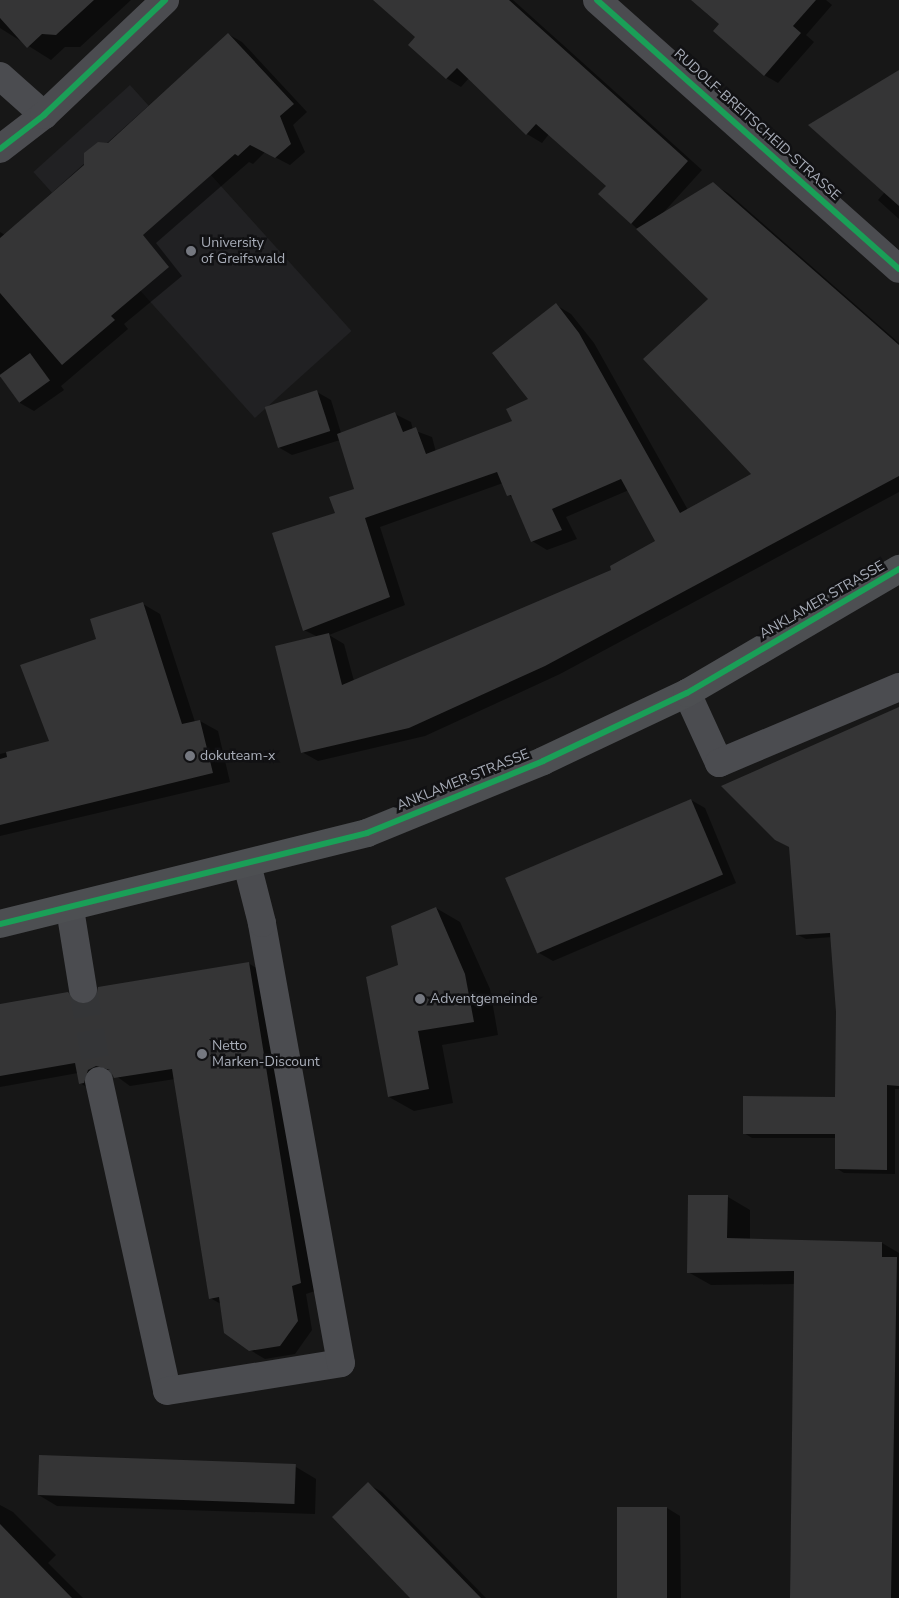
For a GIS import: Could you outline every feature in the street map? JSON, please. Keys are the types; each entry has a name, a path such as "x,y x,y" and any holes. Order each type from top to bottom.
{"main road":[{"name":"ANKLAMER STRASSE","path":"0,924 70,909 367,833 543,761 687,693 899,569"}],"street":[{"path":"0,149 44,115 165,0"},
{"name":"RUDOLF-BREITSCHEID-STRASSE","path":"597,0 899,269"},
{"path":"0,76 44,115"},
{"path":"687,693 719,763 899,687"},
{"path":"99,1080 167,1392 342,1362 262,923 247,864"},
{"path":"70,909 83,989"}],"shaded area":[{"name":"University of Greifswald","path":"130,85 351,331 255,418 33,172"}],"building":[{"path":"0,0 94,0 56,35 42,34 27,48 0,18"},
{"path":"373,0 509,0 688,161 631,224 598,194 606,186 536,124 526,135 457,68 446,79 408,45 415,37"},
{"path":"691,0 816,0 793,26 801,33 764,76 713,31 719,24"},
{"path":"228,33 294,104 280,116 291,144 275,158 250,145 238,156 235,154 143,235 169,267 111,316 115,320 62,365 0,293 0,238 84,165 84,153 98,142 108,143"},
{"path":"899,70 899,206 808,125"},
{"path":"713,182 899,345 899,476 545,666 409,728 301,753 275,646 329,633 342,685 611,570 610,566 655,541 621,479 552,509 562,530 531,542 511,495 507,496 497,472 365,518 390,597 303,631 272,533 335,513 329,497 354,489 337,434 395,412 403,432 416,427 426,454 512,421 506,409 528,399 492,353 556,303 579,333 680,513 751,474 643,359 708,299 636,229"},
{"path":"30,353 50,381 19,403 0,375"},
{"path":"317,390 330,431 278,448 265,407"},
{"path":"143,602 182,724 200,720 213,773 0,825 0,759 7,757 6,752 49,741 20,665 96,639 90,619"},
{"path":"899,707 899,1086 887,1085 887,1170 835,1169 835,1134 743,1134 743,1096 835,1097 836,1012 830,933 796,935 789,847 775,840 721,786"},
{"path":"691,799 723,874 537,953 505,878"},
{"name":"Adventgemeinde","path":"436,907 465,974 474,1022 418,1031 429,1089 388,1097 366,977 398,965 391,926"},
{"path":"249,962 301,1283 292,1286 298,1321 280,1346 249,1351 224,1333 219,1297 209,1299 172,1069 114,1078 110,1070 96,1066 88,1070 84,1083 79,1084 75,1063 0,1076 0,1004 68,992 77,1003 86,1004 97,995 98,987"},
{"path":"688,1195 728,1195 727,1238 882,1242 882,1257 897,1257 891,1598 790,1598 794,1271 687,1273"},
{"path":"39,1455 296,1464 294,1504 38,1495"},
{"path":"368,1482 481,1598 410,1598 332,1517"},
{"path":"617,1507 667,1507 667,1598 617,1598"},
{"path":"0,1524 72,1598 0,1598"}],"tunnel":[{"path":"83,989 99,1081"}],"cycle path":[{"path":"0,149 44,115 165,0"},
{"path":"597,0 899,269"},
{"path":"0,924 367,833 543,761 687,693 899,569"}],"place":[{"name":"University of Greifswald","path":"191,251"},
{"name":"dokuteam-x","path":"190,756"},
{"name":"Adventgemeinde","path":"420,999"},
{"name":"Netto Marken-Discount","path":"202,1054"}]}
